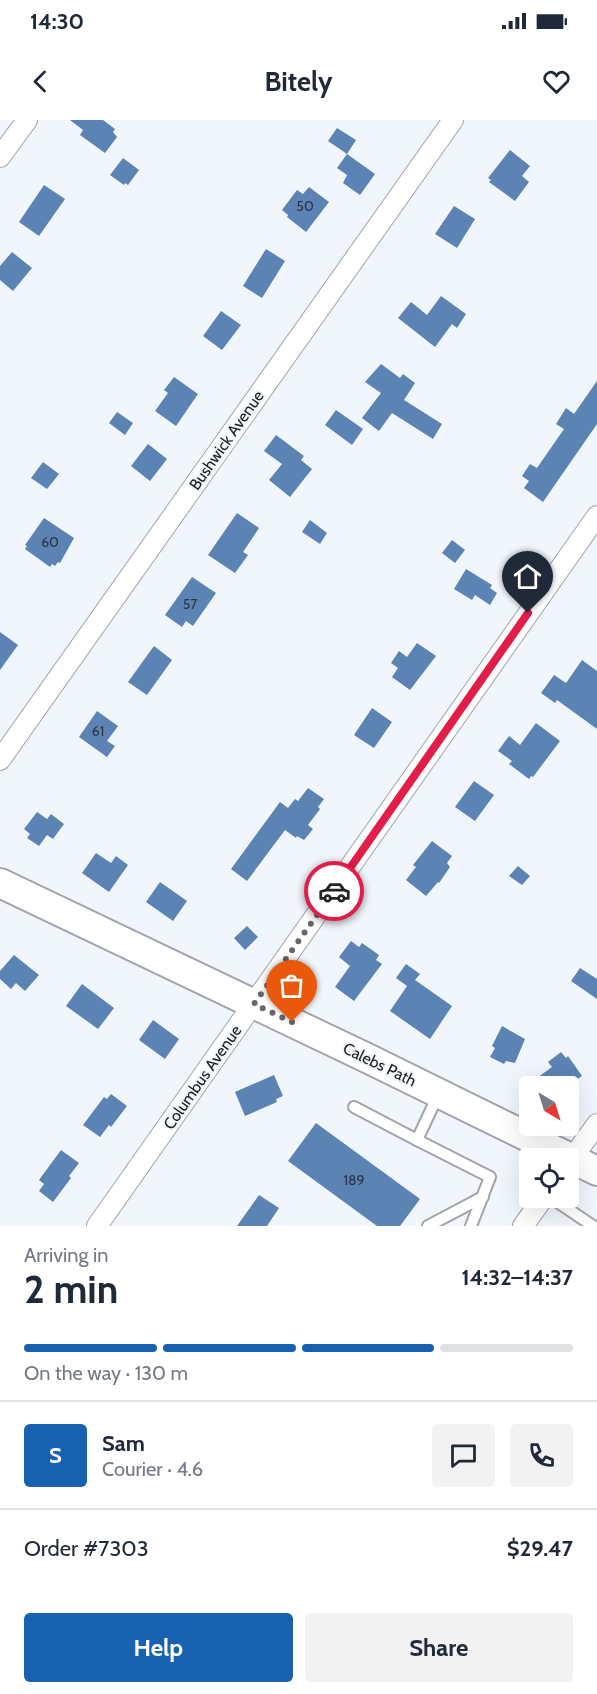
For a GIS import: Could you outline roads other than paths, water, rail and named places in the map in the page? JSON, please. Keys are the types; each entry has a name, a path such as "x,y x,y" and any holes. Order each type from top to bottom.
{"street":[{"path":"0,158 27,120"},
{"name":"Bushwick Avenue","path":"0,760 453,120"},
{"name":"Columbus Avenue","path":"97,1226 597,516"},
{"name":"Calebs Path","path":"0,883 439,1093 546,1148"},
{"path":"579,1165 597,1124"},
{"path":"523,1226 536,1208"}],"lane":[{"path":"417,1140 439,1093"},
{"path":"354,1107 490,1177 471,1226"},
{"path":"428,1226 483,1197"},
{"path":"566,1208 593,1226"}]}
